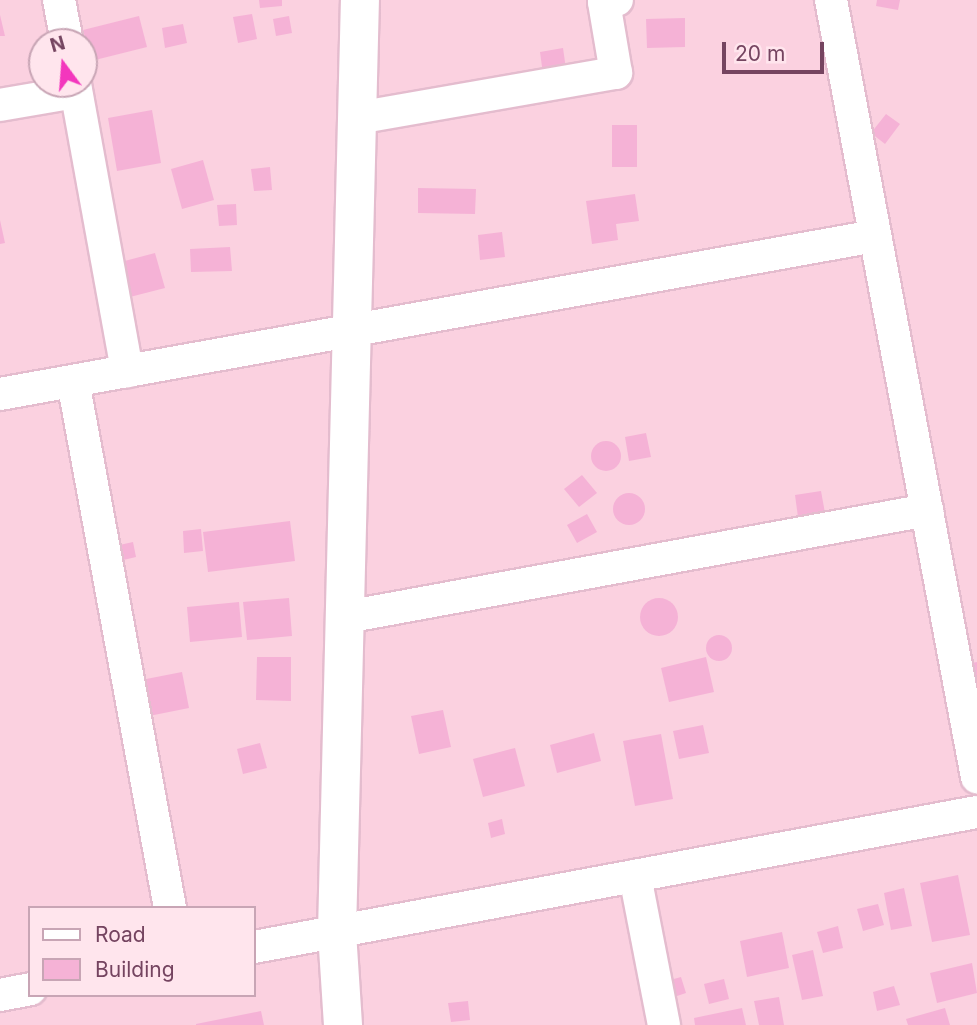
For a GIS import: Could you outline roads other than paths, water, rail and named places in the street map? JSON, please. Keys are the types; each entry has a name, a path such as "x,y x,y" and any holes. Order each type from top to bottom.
{"main road":[{"path":"343,1025 337,932 354,330 360,0"}],"street":[{"path":"59,0 64,28"},
{"path":"358,118 616,73 604,2 618,0"},
{"path":"831,0 977,776"},
{"path":"0,105 31,98"},
{"path":"77,98 127,371"},
{"path":"0,394 875,236"},
{"path":"73,381 170,906"},
{"path":"346,617 927,510"},
{"path":"256,947 977,812"},
{"path":"635,876 664,1025"},
{"path":"0,995 28,989"}]}
